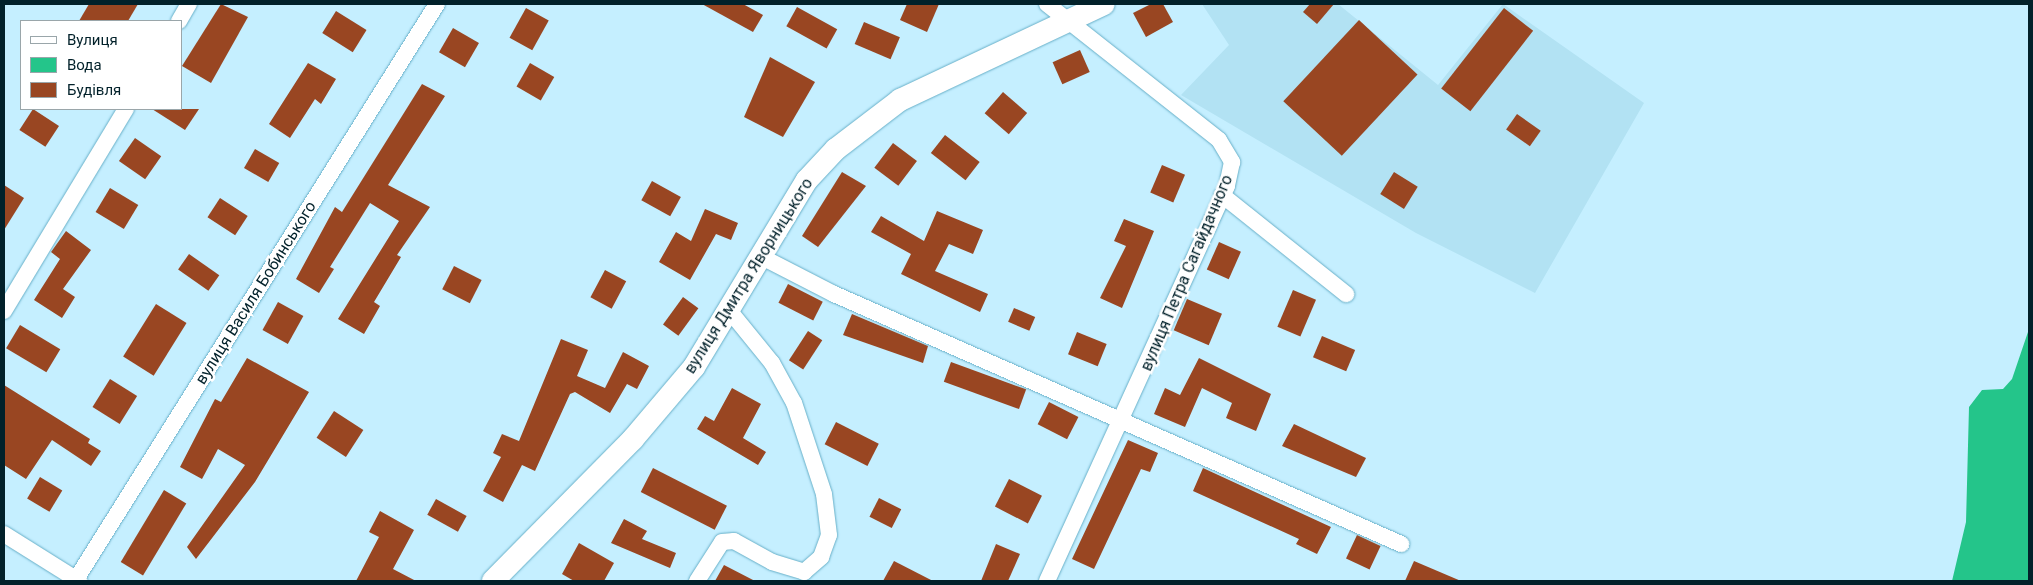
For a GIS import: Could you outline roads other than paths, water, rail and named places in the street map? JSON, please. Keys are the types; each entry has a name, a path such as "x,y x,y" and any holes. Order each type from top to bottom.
{"street":[{"path":"180,20 190,4"},
{"name":"вулиця Василя Бобинського","path":"77,581 437,4"},
{"path":"1047,4 1071,21"},
{"name":"вулиця Дмитра Яворницького","path":"493,581 633,440 694,367 807,180 866,123 935,81 1071,21 1104,4"},
{"name":"вулиця Петра Сагайдачного","path":"1047,581 1123,421 1222,196 1232,162 1227,147 1071,21"},
{"path":"4,311 125,110"},
{"path":"1222,196 1346,294"},
{"path":"760,256 834,294 1401,544"},
{"path":"697,581 722,542 734,541 772,562 804,572 821,557 829,535 824,494 794,403 772,363 729,310"},
{"path":"4,534 77,581"}],"water":[{"path":"2029,329 2029,581 1952,581 1966,522 1969,407 1982,390 2003,389 2012,379"}]}
